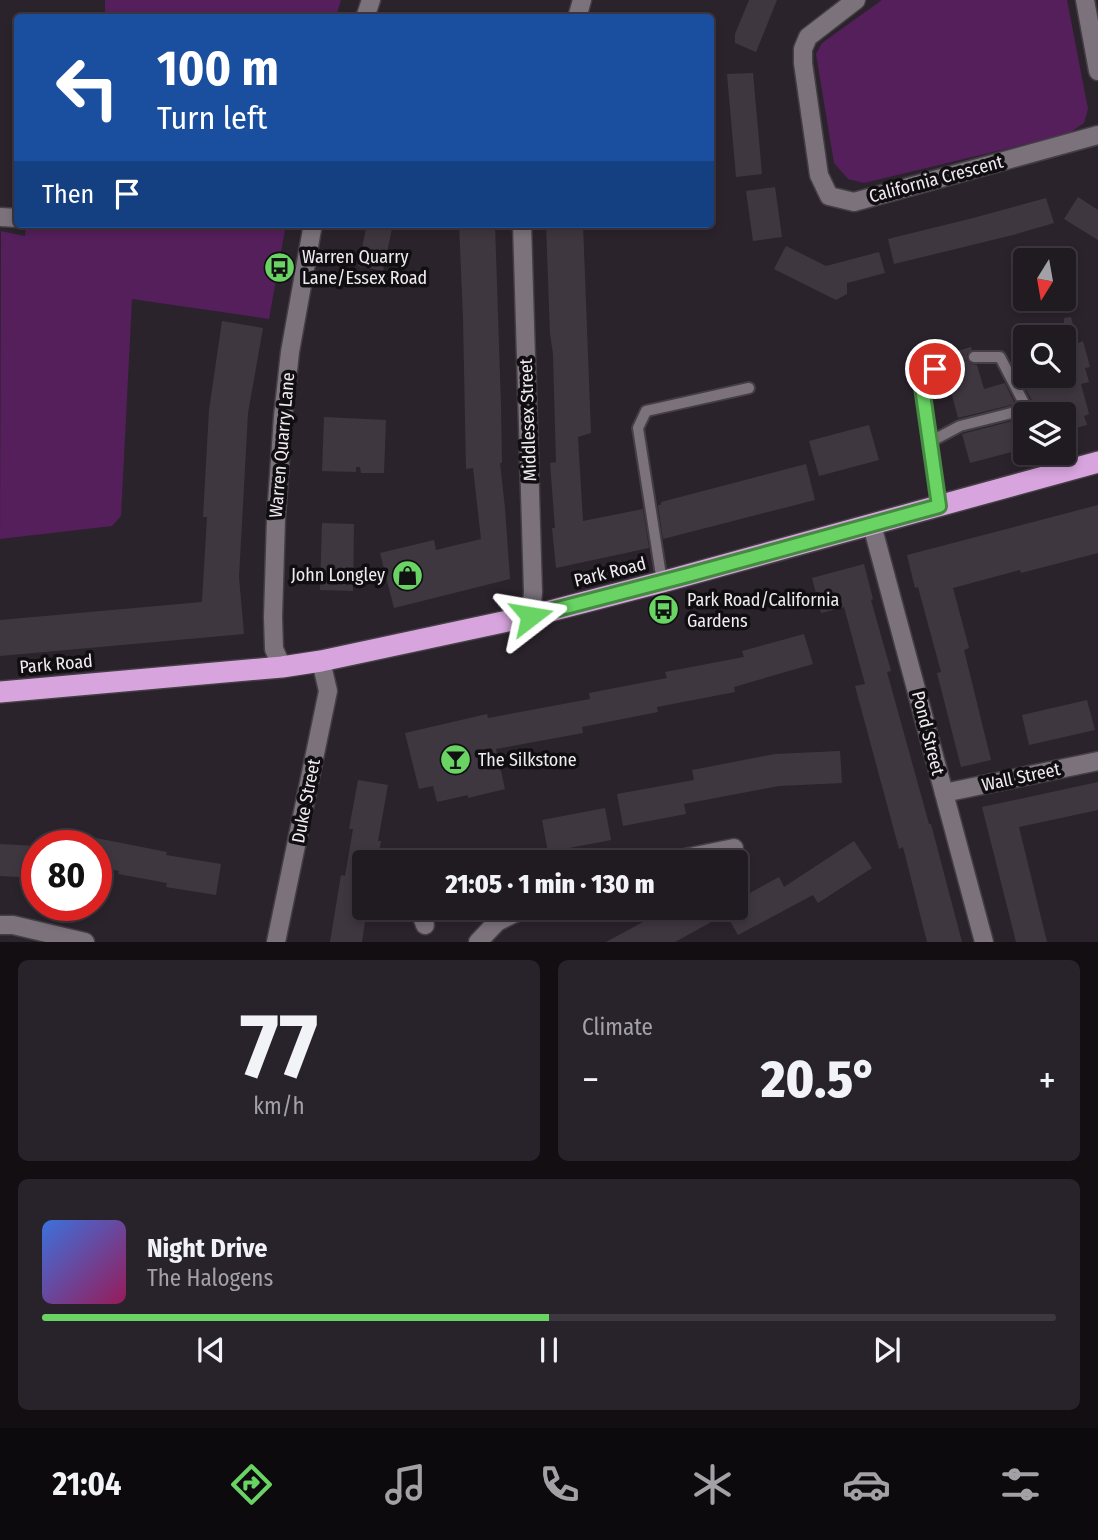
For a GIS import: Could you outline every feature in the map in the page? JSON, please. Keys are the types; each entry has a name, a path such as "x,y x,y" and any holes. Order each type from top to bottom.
{"highway":[{"name":"Park Road","path":"1076,462 1098,463"},
{"name":"Park Road","path":"0,692 282,667 531,616 939,506 1054,465"}],"street":[{"name":"California Crescent","path":"856,0 808,37 803,49 819,174 829,197 853,202 1098,135"},
{"path":"1085,0 1098,71"},
{"name":"Warren Quarry Lane","path":"282,667 274,649 273,617 277,493 290,352 312,228"},
{"name":"Middlesex Street","path":"522,228 533,592 531,616"},
{"name":"Pond Street","path":"872,525 984,942"},
{"name":"Duke Street","path":"276,942 328,691 321,661"},
{"name":"Wall Street","path":"944,793 1098,761"},
{"path":"724,850 734,848"},
{"path":"478,942 501,920"},
{"path":"0,925 13,925 85,942"}],"lane":[{"path":"974,357 1000,357 1024,402"},
{"path":"935,369 922,387 939,506"},
{"path":"662,582 638,428 646,411 749,388"},
{"path":"928,443 960,426 1013,415"}],"shaded area":[{"path":"105,0 341,0 337,14 105,14"},
{"path":"882,0 1067,0 1088,109 1084,123 1068,134 864,183 848,179 834,163 816,54 822,43"},
{"path":"26,228 285,228 269,319 132,299 121,516 112,526 0,539 1,231 25,236"}],"building":[{"path":"749,0 777,0 756,52 735,43 735,34"},
{"path":"753,73 762,174 736,177 727,74"},
{"path":"775,187 782,237 753,241 746,191"},
{"path":"1078,197 1098,210 1098,240 1064,219"},
{"path":"1046,198 1054,223 894,264 888,239"},
{"path":"366,228 392,228 383,271 358,266"},
{"path":"459,228 495,228 501,406 500,463 510,579 394,608 380,553 434,540 436,550 481,539 473,468 466,469"},
{"path":"546,228 583,228 591,433 578,437 583,521 643,509 649,548 556,568 550,463 556,462"},
{"path":"786,246 826,266 879,252 885,273 847,283 847,294 836,300 774,269"},
{"path":"1071,317 1073,325 1064,325 1064,318"},
{"path":"222,321 263,328 248,413 239,577 244,634 0,656 0,620 202,602 209,410"},
{"path":"1076,336 1078,343 1083,341 1090,367 1085,368 1089,382 1081,384 1089,414 1084,416 1087,425 1076,428 1076,402 1033,402 1025,388 1076,388"},
{"path":"971,347 967,360 977,365 984,389 1005,383 1013,404 958,418 947,376 938,378 943,370 942,366 939,362 933,362 932,358"},
{"path":"324,417 386,420 384,473 361,473 360,467 356,467 356,472 322,471"},
{"path":"1013,421 1013,451 970,463 962,434"},
{"path":"869,425 879,460 819,476 809,441"},
{"path":"806,464 815,500 663,539 658,505 661,505 661,502"},
{"path":"1098,505 1098,553 953,588 969,648 964,650 991,760 961,767 937,673 941,672 907,555"},
{"path":"322,523 354,524 353,591 320,590"},
{"path":"864,564 891,671 887,672 962,942 927,942 903,847 899,849 855,686 865,684 844,607 821,613 812,578"},
{"path":"804,634 813,664 734,687 735,692 657,707 658,712 582,727 583,733 496,749 505,789 437,802 433,786 419,789 405,733 487,714 488,718 590,699 589,693 667,678 665,672 744,657 742,651"},
{"path":"1087,700 1095,730 1029,745 1022,715"},
{"path":"840,751 842,783 779,786 684,804 686,814 623,826 617,794 694,780 692,770 775,754"},
{"path":"358,780 388,785 378,841 381,841 379,850 352,850 352,920 365,920 362,942 330,942 341,875 345,876 353,829 349,829"},
{"path":"1098,782 1098,810 1019,827 1047,942 1016,942 982,807"},
{"path":"605,808 611,840 548,850 542,820"},
{"path":"112,841 167,852 166,855 221,864 216,895 166,887 167,883 118,874 119,871 112,869"},
{"path":"854,841 872,868 818,903 813,895 738,935 729,920 748,920 748,894 779,877 784,887"},
{"path":"0,844 21,845 21,877 0,876"},
{"path":"647,920 715,920 675,942 606,942"}],"place":[{"name":"Warren Quarry Lane/Essex Road","path":"279,267"},
{"name":"John Longley","path":"408,575"},
{"name":"Park Road/California Gardens","path":"664,610"},
{"name":"The Silkstone","path":"455,760"}],"route":[{"path":"531,616 939,506 922,387 935,369"}]}
